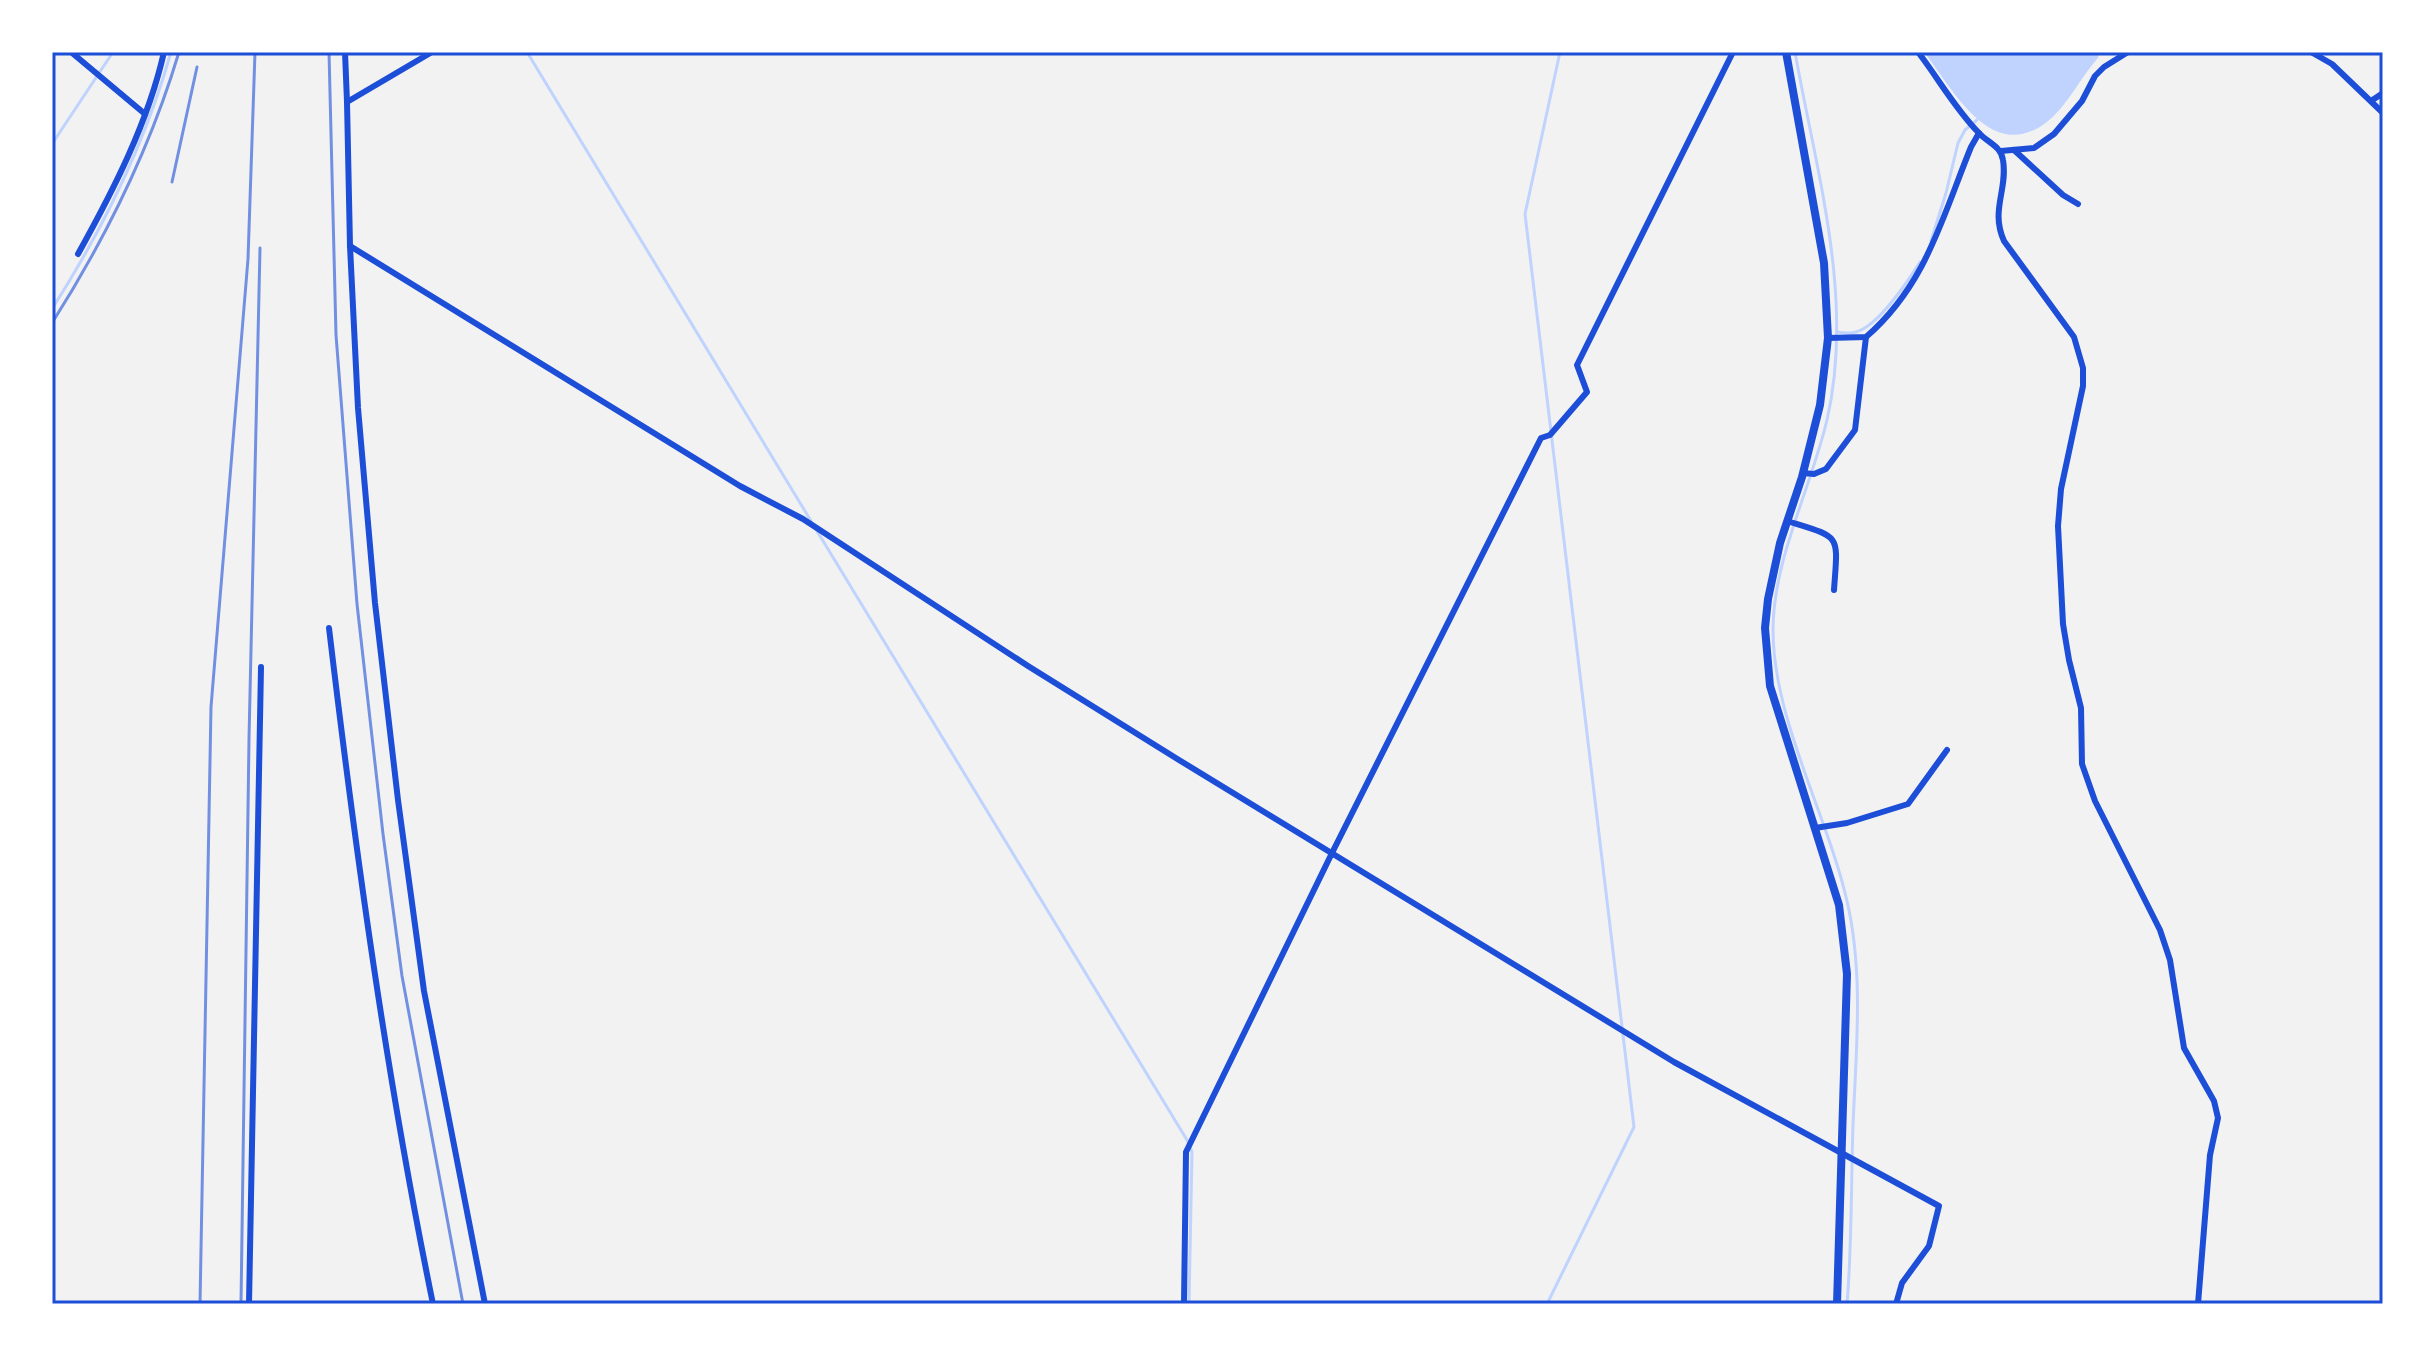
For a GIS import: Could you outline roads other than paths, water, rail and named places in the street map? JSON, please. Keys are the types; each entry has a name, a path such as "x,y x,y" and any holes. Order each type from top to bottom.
{"street":[{"path":"71,52 145,114"},
{"path":"78,254 122,171 145,114 164,52"},
{"path":"345,52 358,408 375,603 424,991 485,1304"},
{"path":"347,102 432,52"},
{"path":"1184,1304 1186,1150 1541,438 1550,435 1587,392 1577,365 1733,52"},
{"path":"1786,52 1824,263 1828,338 1820,405 1768,599 1766,658 1770,686 1839,905 1847,974 1837,1304"},
{"path":"1918,52 1979,133 2001,151 2004,162 1998,227 2004,241 2074,337 2083,368 2083,386 2064,467 2058,526 2063,624 2081,708 2082,764 2095,801 2160,930 2170,960 2184,1048 2214,1101 2218,1118 2210,1155 2198,1304"},
{"path":"2001,151 2034,148 2054,134 2082,101 2095,76 2128,52"},
{"path":"2311,52 2332,64 2383,113"},
{"path":"2371,101 2383,93"},
{"path":"1803,473 1814,474 1826,469 1855,430 1866,337 1900,303 1920,273 1979,133"},
{"path":"2014,150 2063,195 2078,204"},
{"path":"350,246 740,486 803,519 1028,666 1674,1062 1939,1206 1929,1246 1902,1283 1896,1304"},
{"path":"1828,338 1866,337"},
{"path":"1787,521 1827,534 1833,539 1836,547 1834,590"},
{"path":"329,628 352,827 413,1204 433,1304"},
{"path":"249,1304 261,667"},
{"path":"1815,828 1847,823 1908,804 1947,750"}],"water":[{"path":"1924,52 2099,53 2068,100 2047,122 2027,133 2008,134 1991,129 1975,117"}],"waterway":[{"path":"52,144 113,52"},
{"path":"52,309 121,185 149,120 171,52"},
{"path":"527,52 811,521"},
{"path":"1547,1304 1634,1127 1525,214 1560,52"},
{"path":"1795,52 1822,189 1835,281 1837,328 1835,374 1827,420 1779,577 1773,630 1775,664 1782,698 1838,868 1856,956 1857,1041 1847,1304"},
{"path":"1931,241 1958,143 1965,130 1977,120"},
{"path":"1837,332 1856,332 1874,321 1892,302 1920,262"},
{"path":"817,531 1187,1140 1192,1152 1189,1304"}],"railway":[{"path":"52,323 91,258 125,192 155,123 179,52"},
{"path":"200,1304 211,707 248,259 255,52"},
{"path":"329,52 336,335 357,604 402,976 463,1304"},
{"path":"172,182 197,67"},
{"path":"241,1304 260,248"}]}
